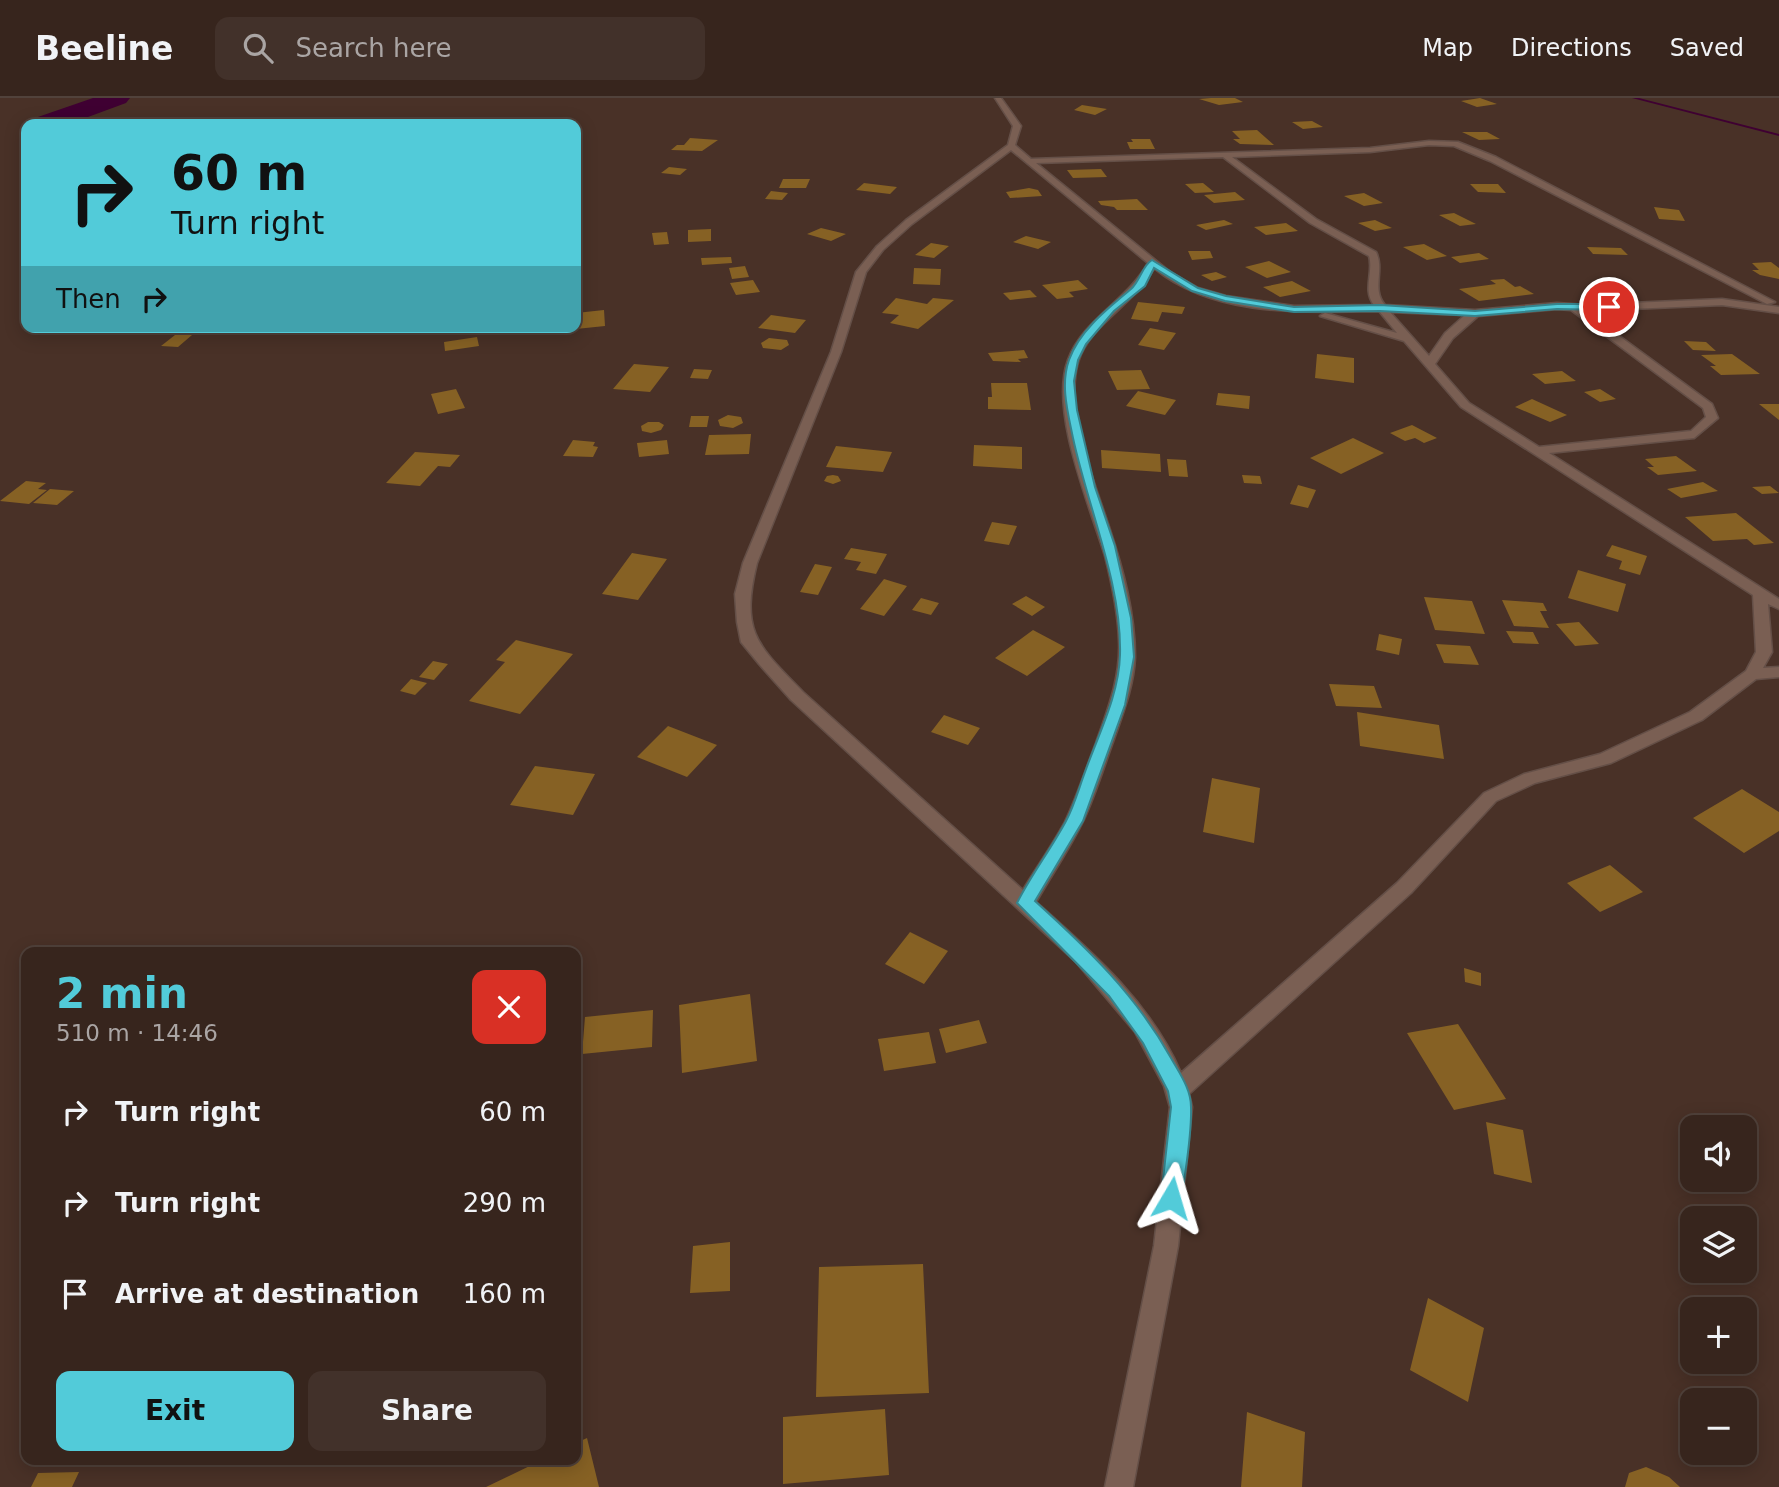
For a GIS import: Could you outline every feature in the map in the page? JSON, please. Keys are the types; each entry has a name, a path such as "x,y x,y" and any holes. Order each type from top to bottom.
{"street":[{"path":"998,98 1017,126 1011,146 909,222 880,248 861,272 836,352 750,563 742,594 744,622 749,642 797,696 1083,956 1116,990 1149,1037 1178,1089 1181,1116 1166,1246 1119,1487"},
{"path":"1027,161 1370,150 1429,143 1455,144 1493,159 1779,308"},
{"path":"1011,146 1152,263 1195,290 1225,299 1294,309 1372,327 1408,339"},
{"path":"1224,154 1314,221 1370,250 1376,260 1372,287 1380,308 1465,405 1779,606"},
{"path":"1025,903 1074,821 1117,705 1127,657 1124,618 1108,546 1089,487 1072,410 1069,381 1071,370 1082,343 1111,309 1142,284 1152,263"},
{"path":"1294,309 1380,308 1475,313 1722,302 1779,308"},
{"path":"1537,451 1694,434 1712,418 1708,406 1573,307"},
{"path":"1430,364 1437,350 1460,323 1475,313"},
{"path":"1178,1089 1404,888 1490,797 1530,778 1605,759 1696,716 1752,674 1764,652 1760,594"},
{"path":"1752,674 1779,672"}],"building":[{"path":"1235,98 1243,102 1219,105 1199,99"},
{"path":"1480,98 1497,104 1477,107 1461,101"},
{"path":"1082,105 1107,109 1095,115 1074,110"},
{"path":"1312,121 1323,127 1303,129 1292,122"},
{"path":"1257,130 1274,145 1240,144 1233,139 1240,139 1232,131"},
{"path":"1462,132 1487,132 1500,139 1479,140"},
{"path":"690,138 718,140 702,151 671,150 677,145 684,145"},
{"path":"1131,139 1150,139 1155,149 1130,149 1127,142 1133,142"},
{"path":"669,167 687,169 680,175 661,173"},
{"path":"1101,169 1107,177 1073,178 1067,170"},
{"path":"783,179 810,179 806,188 779,188"},
{"path":"864,183 897,187 890,194 856,190"},
{"path":"1203,183 1214,192 1195,193 1185,184"},
{"path":"1470,184 1498,184 1506,193 1478,192"},
{"path":"1029,188 1038,190 1042,196 1010,198 1006,192"},
{"path":"771,191 788,193 782,200 765,199"},
{"path":"1235,192 1245,200 1214,203 1204,195"},
{"path":"1364,193 1383,203 1364,206 1344,196"},
{"path":"1137,199 1148,210 1117,210 1101,205 1098,201"},
{"path":"1654,207 1679,210 1685,221 1659,219"},
{"path":"1454,213 1476,224 1460,226 1439,215"},
{"path":"1224,220 1233,224 1206,230 1196,225"},
{"path":"1375,220 1392,228 1375,231 1358,223"},
{"path":"1286,223 1298,231 1266,235 1254,227"},
{"path":"821,228 846,234 831,241 807,234"},
{"path":"711,229 711,241 688,242 688,230"},
{"path":"667,232 669,244 654,245 652,233"},
{"path":"1026,236 1051,242 1038,249 1013,242"},
{"path":"931,243 949,246 934,258 915,255"},
{"path":"1424,244 1447,256 1427,260 1403,247"},
{"path":"1587,247 1621,248 1628,255 1593,254"},
{"path":"1188,251 1210,251 1213,258 1192,260"},
{"path":"1479,253 1489,259 1460,263 1451,257"},
{"path":"731,257 732,263 702,265 701,258"},
{"path":"1269,261 1291,272 1267,278 1245,267"},
{"path":"1771,262 1779,268 1779,279 1760,275 1752,270 1759,270 1752,263"},
{"path":"745,266 749,277 732,279 729,268"},
{"path":"914,268 941,269 940,285 913,284"},
{"path":"1216,272 1227,277 1212,281 1201,275"},
{"path":"1504,279 1515,287 1520,286 1534,294 1479,301 1459,289 1496,284 1490,280"},
{"path":"753,280 760,292 736,295 730,283"},
{"path":"1078,280 1088,289 1069,292 1074,297 1057,299 1042,285"},
{"path":"1292,281 1311,291 1280,297 1263,287"},
{"path":"1030,290 1037,297 1010,300 1003,293"},
{"path":"896,298 927,304 933,298 954,300 918,329 890,323 899,315 882,313"},
{"path":"1138,302 1185,307 1182,314 1162,312 1158,322 1131,319"},
{"path":"604,310 605,326 581,328 581,312"},
{"path":"771,315 806,320 795,333 758,328"},
{"path":"1150,328 1176,333 1164,350 1138,345"},
{"path":"180,333 218,333 216,335"},
{"path":"175,335 192,335 178,347 161,346"},
{"path":"477,337 479,346 445,351 444,342"},
{"path":"769,338 787,340 789,345 781,350 763,348 761,343"},
{"path":"1684,341 1706,342 1716,351 1693,350"},
{"path":"1024,350 1028,358 1018,359 1021,362 993,361 988,353"},
{"path":"1317,354 1354,358 1354,383 1315,378"},
{"path":"1732,354 1760,374 1721,375 1710,366 1716,366 1701,355"},
{"path":"634,364 669,367 650,392 613,389"},
{"path":"694,369 712,370 708,379 690,378"},
{"path":"1141,370 1150,389 1117,390 1108,371"},
{"path":"1562,371 1576,381 1545,384 1532,374"},
{"path":"991,383 1027,383 1031,410 988,409 988,397 992,397"},
{"path":"456,389 465,408 438,414 431,394"},
{"path":"1600,389 1616,399 1600,402 1584,392"},
{"path":"1138,391 1176,400 1165,415 1126,406"},
{"path":"1218,393 1250,396 1249,409 1216,405"},
{"path":"1532,399 1567,415 1550,422 1515,407"},
{"path":"1759,404 1779,404 1779,420"},
{"path":"728,415 741,417 743,423 733,428 720,426 718,420"},
{"path":"691,416 709,416 707,427 689,427"},
{"path":"648,422 664,425 661,430 651,433 642,431 641,426"},
{"path":"1412,425 1437,438 1424,443 1415,438 1405,441 1390,433"},
{"path":"751,434 749,454 705,455 709,435"},
{"path":"1353,438 1384,453 1341,474 1310,458"},
{"path":"573,440 595,442 593,446 598,447 593,457 563,456"},
{"path":"667,440 669,454 639,457 637,443"},
{"path":"974,445 1022,447 1022,469 973,466"},
{"path":"836,446 892,452 883,472 826,467"},
{"path":"1101,450 1160,454 1161,472 1102,468"},
{"path":"415,452 460,455 450,467 438,466 420,486 386,483"},
{"path":"1676,456 1697,471 1658,475 1647,467 1654,467 1645,459"},
{"path":"1167,459 1186,460 1188,477 1169,476"},
{"path":"1242,475 1260,476 1262,484 1244,483"},
{"path":"827,476 838,476 841,481 833,484 824,481"},
{"path":"26,481 46,483 38,489 47,490 29,504 0,501"},
{"path":"1703,482 1718,491 1681,498 1667,489"},
{"path":"1298,485 1316,490 1308,508 1290,504"},
{"path":"1770,486 1779,493 1762,494 1752,487"},
{"path":"50,489 74,491 57,505 33,503"},
{"path":"1736,513 1774,543 1754,545 1747,539 1713,541 1685,517"},
{"path":"992,522 1017,526 1009,545 984,541"},
{"path":"1612,545 1647,556 1640,575 1619,569 1622,561 1606,556"},
{"path":"851,548 887,554 876,574 856,570 861,562 844,559"},
{"path":"632,553 667,559 638,600 602,594"},
{"path":"815,564 832,567 818,595 800,592"},
{"path":"1578,570 1626,584 1618,612 1568,598"},
{"path":"884,579 907,586 884,616 860,609"},
{"path":"1026,596 1045,607 1032,616 1012,604"},
{"path":"1424,597 1472,601 1485,634 1435,630"},
{"path":"921,598 939,603 931,615 912,610"},
{"path":"1502,600 1543,603 1547,611 1540,611 1549,628 1514,626"},
{"path":"1579,622 1599,644 1575,646 1556,624"},
{"path":"1033,630 1065,647 1027,676 995,658"},
{"path":"1506,631 1533,632 1539,644 1513,643"},
{"path":"1379,634 1402,639 1399,655 1376,650"},
{"path":"516,640 573,654 520,714 469,701 505,662 496,660"},
{"path":"1436,644 1470,646 1479,665 1444,663"},
{"path":"433,661 448,664 434,680 419,677"},
{"path":"411,679 427,683 415,695 400,691"},
{"path":"1329,684 1374,686 1382,708 1336,706"},
{"path":"1357,712 1439,725 1444,759 1360,746"},
{"path":"944,715 980,728 968,745 931,732"},
{"path":"668,726 717,745 687,777 637,757"},
{"path":"535,766 595,774 573,815 510,805"},
{"path":"1212,778 1260,788 1254,843 1203,832"},
{"path":"1742,789 1779,812 1779,831 1744,853 1693,818"},
{"path":"1610,865 1643,892 1600,912 1567,883"},
{"path":"910,932 948,951 924,984 885,964"},
{"path":"1464,968 1481,973 1481,986 1465,982"},
{"path":"750,994 757,1061 682,1073 679,1005"},
{"path":"653,1010 652,1047 582,1054 585,1017"},
{"path":"979,1020 987,1043 946,1053 939,1029"},
{"path":"1458,1024 1506,1099 1454,1110 1407,1033"},
{"path":"929,1032 936,1063 884,1071 878,1039"},
{"path":"1486,1122 1523,1130 1532,1183 1494,1174"},
{"path":"730,1242 730,1291 690,1293 693,1246"},
{"path":"923,1264 929,1393 816,1397 819,1267"},
{"path":"1428,1298 1484,1328 1468,1402 1410,1370"},
{"path":"885,1409 889,1475 783,1484 783,1417"},
{"path":"1247,1412 1305,1432 1302,1487 1241,1487"},
{"path":"587,1438 599,1487 486,1487 532,1465 581,1465 581,1441"},
{"path":"1646,1467 1669,1477 1680,1487 1625,1487 1629,1473"},
{"path":"79,1472 72,1487 31,1487 38,1473"}],"waterway":[{"path":"59,119 117,98"},
{"path":"1634,98 1779,135"}],"route":[{"path":"1171,1198 1181,1107 1178,1089 1149,1037 1116,990 1025,903 1074,821 1117,705 1127,657 1124,618 1108,546 1089,487 1072,410 1069,381 1073,360 1082,343 1111,309 1142,284 1152,263 1195,290 1225,299 1294,309 1380,308 1475,313 1557,306 1609,307"}]}
